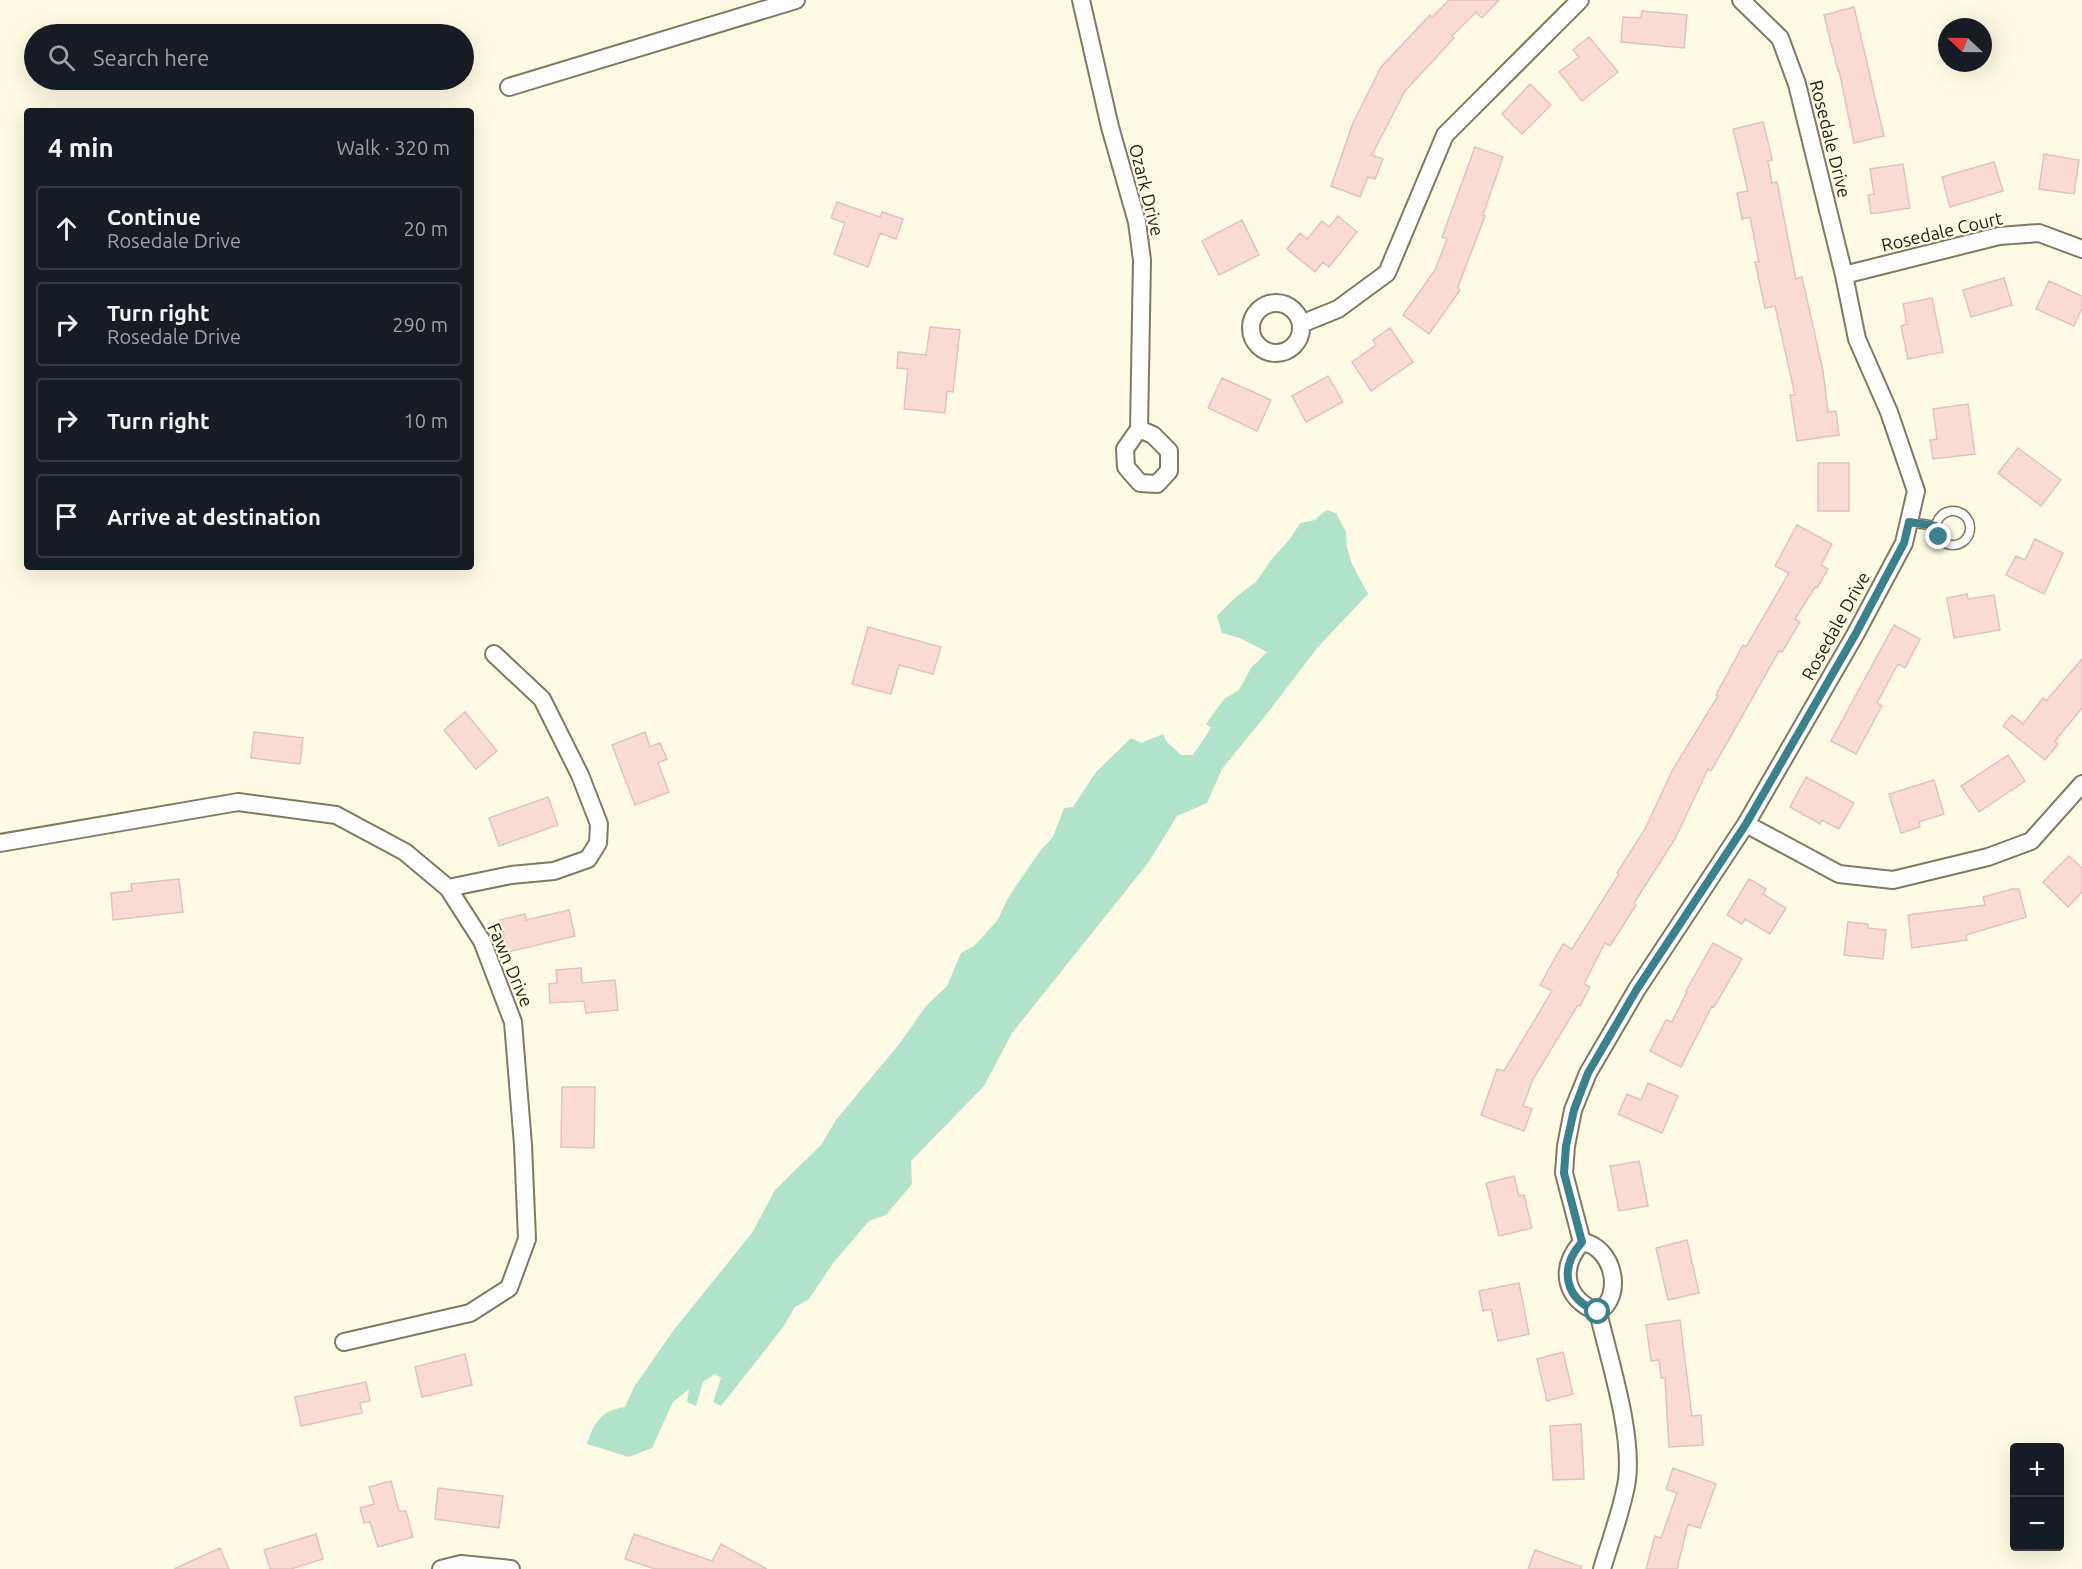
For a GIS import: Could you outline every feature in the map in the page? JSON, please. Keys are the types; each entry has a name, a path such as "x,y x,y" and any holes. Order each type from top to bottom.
{"street":[{"path":"509,87 796,0"},
{"name":"Ozark Drive","path":"1081,0 1110,127 1137,222 1142,260 1139,429"},
{"path":"1301,324 1338,309 1387,273 1445,135 1580,0"},
{"name":"Rosedale Drive","path":"1582,1242 1564,1173 1566,1146 1574,1110 1588,1073 1637,989 1746,824 1860,625 1904,543 1916,491 1889,412 1857,339 1844,275 1797,84 1780,38 1741,0"},
{"name":"Rosedale Court","path":"1844,275 1999,236 2039,233 2082,249"},
{"path":"448,888 511,875 554,872 588,859 598,843 599,825 580,775 542,699 494,654"},
{"path":"1746,824 1839,874 1893,880 1988,857 2031,841 2082,784"},
{"name":"Fawn Drive","path":"0,843 238,802 336,815 405,852 448,888 482,940 513,1022 523,1145 527,1239 509,1288 470,1313 344,1342"},
{"path":"1598,1312 1608,1301 1613,1285 1610,1265 1601,1250 1582,1242 1571,1259 1568,1269 1569,1288 1580,1301 1598,1312 1620,1405 1628,1459 1626,1481 1602,1569"},
{"path":"441,1569 461,1564 511,1569"}],"lane":[{"path":"1956,511 1966,516 1971,531 1968,537 1959,544 1948,545 1939,537 1936,526 1941,516 1956,511"},
{"path":"1909,522 1936,526"}],"green space":[{"path":"1326,510 1336,513 1346,532 1347,548 1352,564 1368,594 1318,647 1222,769 1207,803 1177,816 1148,863 1012,1033 984,1086 911,1161 912,1184 886,1215 869,1221 833,1263 809,1299 795,1307 784,1326 721,1406 713,1402 721,1378 715,1374 703,1382 696,1406 687,1402 689,1389 673,1402 652,1448 629,1457 587,1444 600,1418 610,1411 625,1407 634,1387 673,1331 752,1233 775,1190 821,1145 836,1120 900,1043 926,1006 947,986 961,953 974,946 997,921 1008,898 1024,874 1053,837 1064,808 1073,807 1096,772 1131,738 1141,743 1163,734 1166,741 1181,755 1193,755 1211,728 1206,724 1224,699 1239,690 1251,668 1267,652 1240,638 1222,633 1217,616 1237,596 1256,582 1300,523 1315,520"}],"building":[{"path":"1449,0 1499,0 1482,18 1476,12 1452,36 1454,38 1405,91 1372,155 1383,159 1375,179 1368,177 1360,197 1331,186 1353,123 1381,67 1430,15 1432,17"},
{"path":"1854,7 1884,136 1854,143 1839,70 1824,15"},
{"path":"1642,11 1687,15 1684,48 1621,42 1623,17 1641,18"},
{"path":"1589,37 1618,72 1582,101 1559,72 1579,57 1573,50"},
{"path":"1530,84 1551,105 1522,134 1502,114"},
{"path":"1763,122 1772,158 1768,161 1772,183 1777,182 1796,279 1802,277 1823,371 1828,412 1836,411 1839,435 1797,441 1790,395 1795,395 1775,306 1765,308 1755,262 1759,262 1750,217 1742,219 1737,193 1748,191 1733,129"},
{"path":"1475,147 1503,157 1483,215 1485,216 1458,287 1460,290 1429,334 1403,315 1435,270 1447,239 1442,237"},
{"path":"2044,154 2079,160 2074,194 2039,189"},
{"path":"1994,162 2003,191 1950,207 1942,177"},
{"path":"1903,164 1910,208 1871,214 1868,195 1874,194 1870,169"},
{"path":"837,202 880,217 882,212 903,219 896,239 880,233 868,267 834,254 845,223 831,218"},
{"path":"1338,216 1357,232 1329,267 1323,262 1315,272 1287,249 1300,233 1307,239 1322,221 1329,227"},
{"path":"1242,220 1259,255 1219,275 1202,241"},
{"path":"2004,278 2012,305 1971,317 1963,290"},
{"path":"2049,281 2082,296 2082,308 2074,326 2036,309"},
{"path":"1932,298 1943,352 1908,359 1901,326 1907,324 1903,304"},
{"path":"930,327 960,330 953,392 947,391 945,413 904,409 908,369 897,368 898,352 926,355"},
{"path":"1390,328 1413,362 1371,391 1352,362 1376,345 1373,340"},
{"path":"1328,376 1343,402 1306,422 1292,396"},
{"path":"1222,378 1271,400 1257,431 1208,408"},
{"path":"1968,404 1975,454 1933,459 1930,440 1937,439 1933,409"},
{"path":"2018,448 2061,480 2041,506 1998,473"},
{"path":"1818,463 1849,463 1849,511 1818,511"},
{"path":"1797,525 1832,544 1821,565 1828,569 1795,619 1800,622 1782,652 1779,651 1711,771 1708,769 1675,839 1634,903 1636,905 1610,946 1605,943 1584,984 1590,987 1580,1006 1578,1005 1533,1079 1523,1106 1532,1109 1524,1131 1481,1115 1497,1069 1504,1071 1552,991 1540,985 1563,944 1572,949 1619,874 1617,873 1645,829 1672,771 1718,696 1716,695 1743,645 1746,647 1789,573 1775,566"},
{"path":"2035,539 2063,553 2044,594 2006,575 2016,556 2025,560"},
{"path":"1967,594 1968,599 1994,595 2000,630 1954,638 1947,598"},
{"path":"1894,625 1920,639 1905,668 1898,664 1877,703 1882,706 1856,754 1831,741"},
{"path":"868,627 941,647 933,674 899,665 891,694 852,684"},
{"path":"2082,659 2082,708 2055,741 2058,744 2045,760 2003,726 2012,715 2023,724 2043,698 2046,701"},
{"path":"465,712 497,751 476,769 444,730"},
{"path":"254,732 303,738 300,764 251,758"},
{"path":"645,732 650,747 660,743 667,759 658,763 669,792 635,805 612,745"},
{"path":"2008,755 2025,781 1979,812 1961,786"},
{"path":"1806,777 1854,803 1839,829 1822,820 1820,824 1790,807"},
{"path":"1934,780 1944,814 1919,822 1920,827 1901,833 1889,794"},
{"path":"548,797 558,825 499,846 489,818"},
{"path":"2069,856 2082,868 2082,892 2068,907 2043,882"},
{"path":"179,879 183,912 113,920 111,893 132,891 131,884"},
{"path":"1749,879 1766,889 1763,894 1786,908 1770,934 1745,919 1742,924 1727,915"},
{"path":"2019,889 2026,917 1966,935 1967,940 1912,948 1908,915 1985,905 1983,897"},
{"path":"569,910 575,936 508,952 500,920 525,914 526,920"},
{"path":"1848,922 1868,924 1868,928 1886,930 1883,959 1844,955"},
{"path":"1713,943 1742,959 1714,1007 1712,1006 1681,1067 1650,1051 1666,1020 1672,1022 1686,991"},
{"path":"581,968 582,983 615,980 618,1010 586,1013 584,1001 550,1003 549,984 557,983 556,970"},
{"path":"1648,1083 1678,1096 1662,1133 1618,1114 1627,1094 1641,1100"},
{"path":"562,1087 595,1087 594,1148 561,1147"},
{"path":"1639,1161 1648,1206 1619,1211 1610,1166"},
{"path":"1514,1176 1519,1196 1524,1195 1532,1228 1499,1236 1486,1183"},
{"path":"1687,1240 1699,1293 1668,1300 1656,1248"},
{"path":"1519,1283 1529,1334 1498,1341 1491,1309 1483,1311 1479,1291"},
{"path":"1680,1320 1692,1416 1701,1415 1703,1445 1669,1447 1665,1378 1661,1378 1659,1360 1651,1361 1646,1325"},
{"path":"1563,1352 1573,1394 1547,1401 1537,1359"},
{"path":"465,1354 472,1385 422,1397 415,1367"},
{"path":"366,1382 370,1401 360,1403 362,1413 301,1426 295,1397"},
{"path":"1581,1424 1584,1479 1553,1480 1550,1426"},
{"path":"1673,1468 1716,1484 1700,1528 1688,1524 1677,1569 1646,1569 1655,1536 1661,1538 1677,1493 1666,1489"},
{"path":"391,1481 399,1511 406,1511 413,1537 378,1547 370,1522 364,1523 360,1508 374,1504 369,1487"},
{"path":"438,1488 503,1496 499,1528 435,1519"},
{"path":"316,1534 323,1559 291,1569 270,1569 264,1550"},
{"path":"634,1534 712,1561 721,1544 767,1569 655,1569 625,1559"},
{"path":"220,1548 229,1569 174,1569"},
{"path":"1535,1550 1582,1567 1581,1569 1528,1569"}],"route":[{"path":"1598,1312 1590,1309 1574,1296 1569,1288 1568,1280 1571,1259 1582,1242 1564,1173 1566,1146 1574,1110 1588,1073 1637,989 1746,824 1855,635 1904,543 1909,522 1936,526 1939,537"}]}
